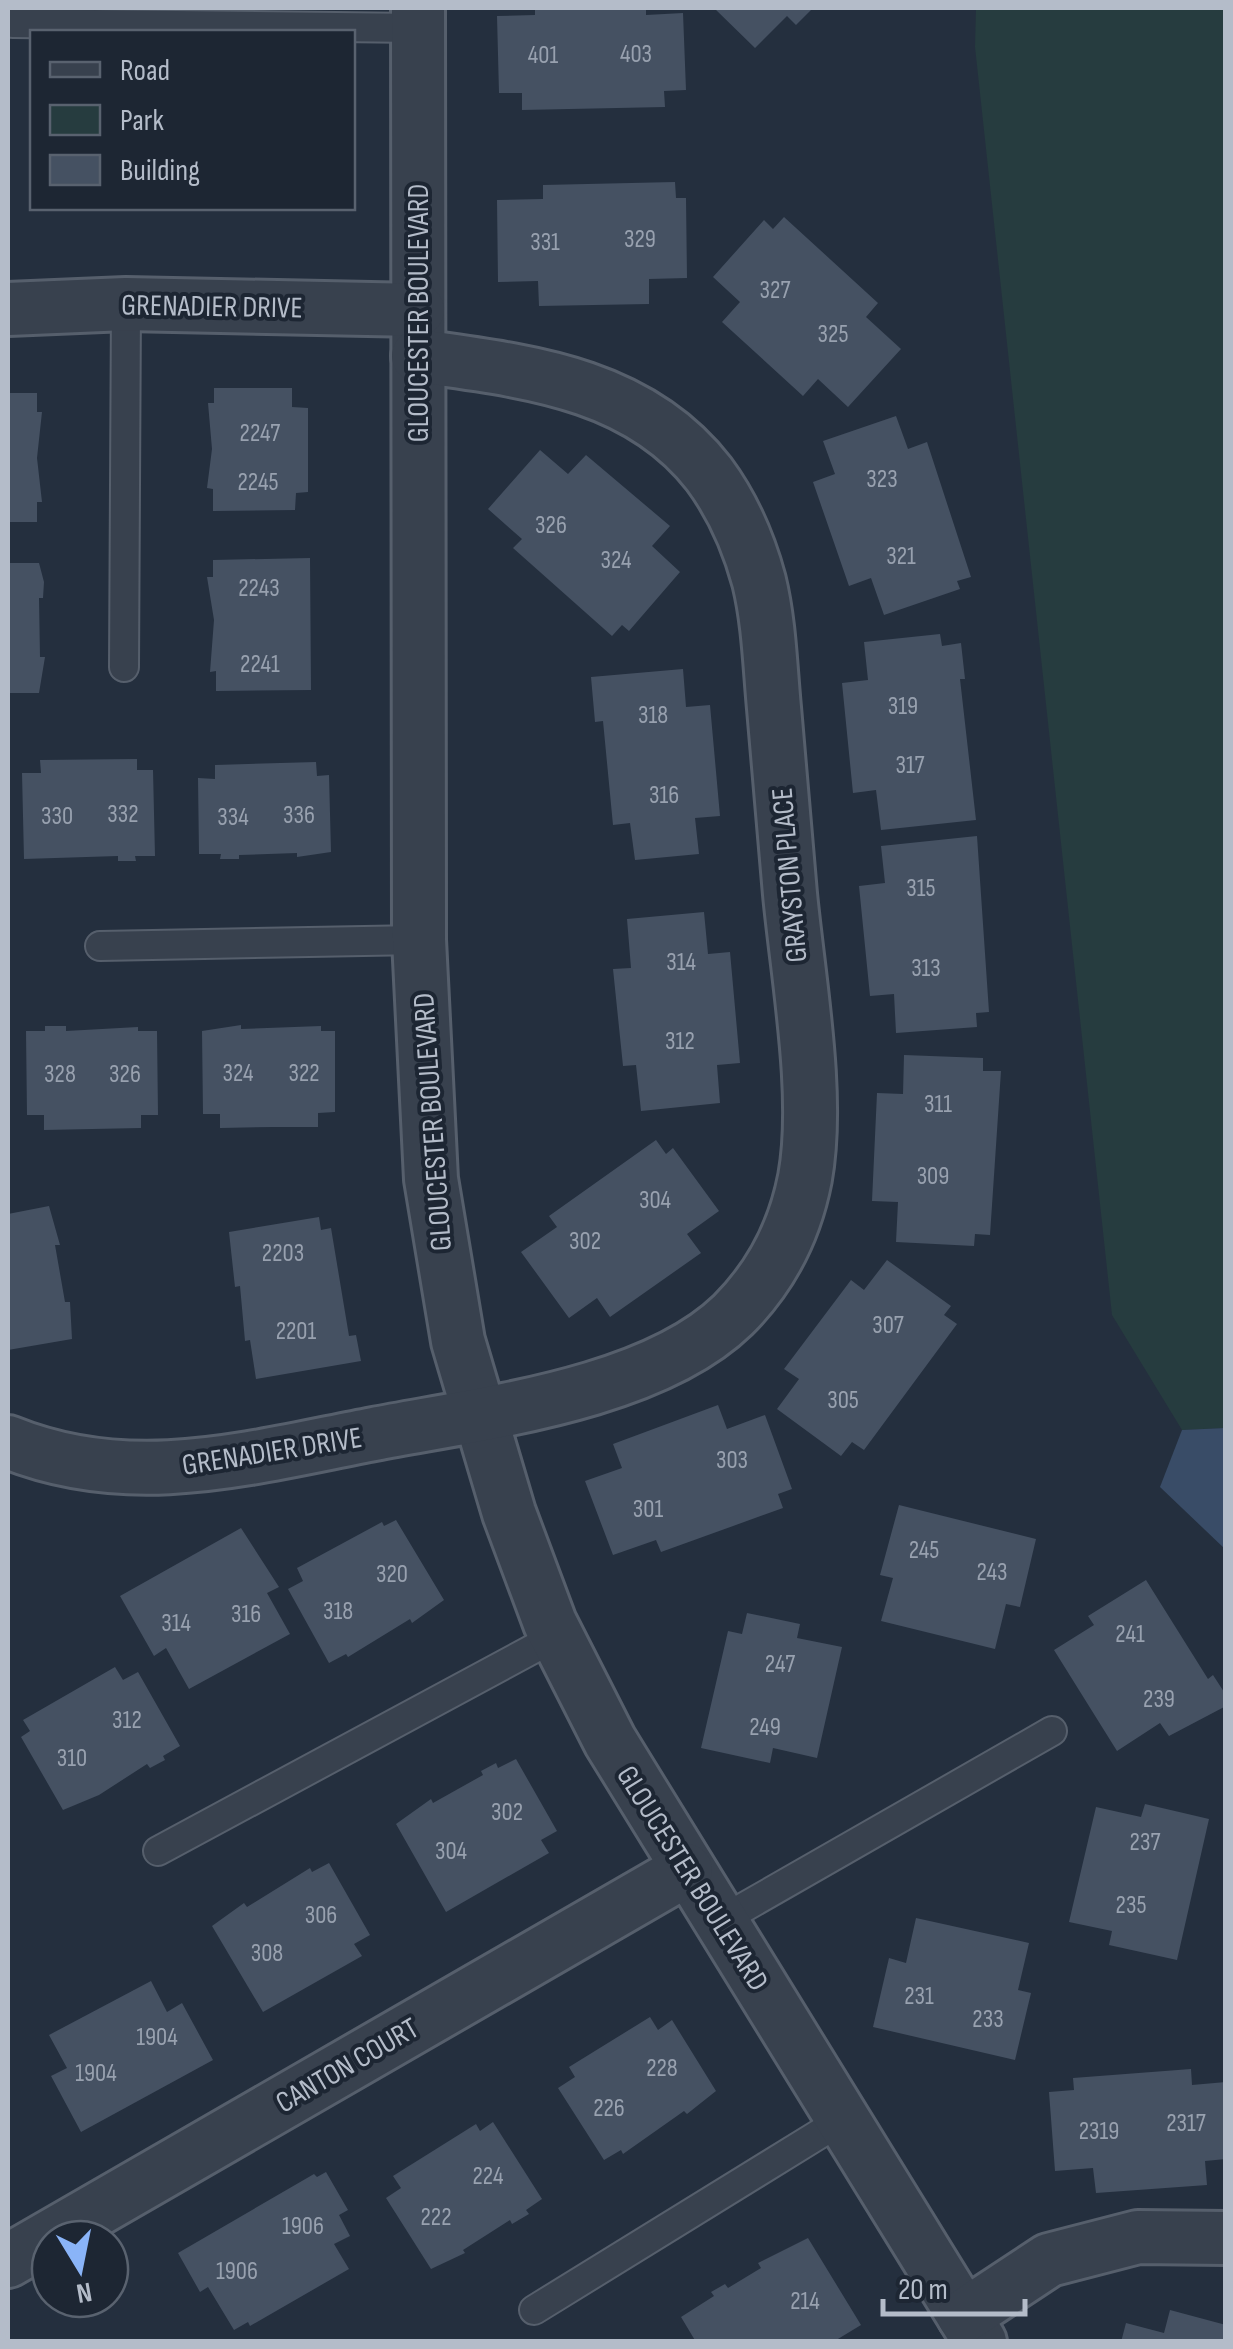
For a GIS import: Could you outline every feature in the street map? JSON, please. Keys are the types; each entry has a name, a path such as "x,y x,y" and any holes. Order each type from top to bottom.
{"street":[{"name":"GLOUCESTER BOULEVARD","path":"418,18 419,940 431,1179 450,1302 478,1414 509,1512 557,1636 610,1742 972,2329"},
{"name":"GRENADIER DRIVE","path":"8,308 126,304 418,333"},
{"name":"GRAYSTON PLACE","path":"418,333 613,399 654,421 685,447 728,505 758,580 767,624 807,1087 806,1172 798,1208 768,1273 734,1314 708,1337 645,1371 478,1414"},
{"name":"GRENADIER DRIVE","path":"8,1442 72,1464 166,1468 221,1464 478,1414"},
{"name":"CANTON COURT","path":"8,2261 686,1870"},
{"path":"972,2329 1049,2260 1138,2236 1226,2238"}],"lane":[{"path":"13,24 418,18"},
{"path":"124,668 126,304"},
{"path":"100,946 419,940"},
{"path":"158,1851 557,1636"},
{"path":"720,1922 1052,1731"},
{"path":"534,2310 842,2120"}],"green space":[{"path":"976,8 1225,8 1225,1428 1182,1430 1112,1315 975,47"}],"water":[{"path":"1226,1428 1225,1549 1160,1487 1182,1430"}],"building":[{"path":"535,8 646,8 646,15 683,13 686,90 664,91 665,107 522,110 522,93 499,93 497,16 535,15"},
{"path":"714,8 813,8 796,25 787,16 755,48"},
{"path":"675,182 676,198 686,198 687,278 649,279 649,304 539,306 538,281 498,282 497,200 543,199 543,185"},
{"path":"784,217 878,303 866,317 901,349 848,407 818,379 803,396 722,322 740,302 713,277 764,220 773,229"},
{"path":"214,388 292,388 292,407 308,408 308,492 296,493 295,510 213,511 213,489 207,488 212,449 208,403 214,403"},
{"path":"8,393 37,393 37,412 42,412 37,458 42,502 37,502 37,522 8,522"},
{"path":"896,416 908,449 927,442 971,577 957,581 960,589 884,615 871,578 849,586 813,482 835,474 823,441"},
{"path":"540,450 568,474 586,455 670,526 652,546 680,572 629,631 622,625 612,636 513,548 522,539 488,509"},
{"path":"310,558 311,690 216,691 216,671 210,672 214,620 207,577 213,577 213,560"},
{"path":"8,563 39,563 44,582 43,598 39,598 40,657 45,657 39,693 8,693"},
{"path":"940,634 942,646 961,643 965,679 960,679 976,820 881,830 876,790 853,793 842,683 868,680 864,642"},
{"path":"683,669 686,707 710,705 720,816 695,818 699,854 635,860 630,823 613,825 603,721 595,722 591,677"},
{"path":"137,759 137,770 153,770 155,856 135,856 136,861 118,861 118,856 24,859 22,773 41,773 40,760"},
{"path":"316,762 317,776 329,775 331,852 297,857 297,853 239,855 239,859 199,854 198,778 215,779 215,765"},
{"path":"977,836 989,1012 976,1013 977,1027 896,1033 894,994 870,996 859,886 885,883 881,846"},
{"path":"704,912 708,954 730,952 740,1063 717,1065 720,1103 641,1111 636,1065 623,1066 613,969 631,968 627,919"},
{"path":"241,1025 241,1029 321,1026 321,1031 335,1031 335,1112 318,1113 318,1127 220,1128 220,1114 203,1114 202,1031"},
{"path":"45,1026 66,1026 66,1031 138,1027 138,1031 157,1031 158,1115 141,1115 141,1128 44,1130 44,1115 27,1115 26,1031 45,1031"},
{"path":"904,1055 983,1058 983,1071 1001,1071 990,1235 975,1234 974,1246 896,1242 898,1202 872,1201 877,1093 903,1094"},
{"path":"656,1140 666,1154 673,1148 719,1211 687,1234 701,1253 610,1317 597,1298 569,1318 521,1252 557,1227 549,1216"},
{"path":"49,1206 60,1245 55,1245 65,1302 70,1302 72,1339 8,1350 8,1214"},
{"path":"319,1217 321,1230 331,1228 349,1336 356,1335 361,1361 256,1379 250,1340 245,1341 240,1286 235,1287 229,1232"},
{"path":"887,1260 951,1306 944,1315 957,1324 864,1450 852,1442 841,1456 777,1409 799,1379 784,1369 851,1280 864,1290"},
{"path":"718,1405 727,1429 765,1415 792,1489 778,1494 783,1508 661,1552 656,1540 613,1555 585,1481 622,1468 613,1444"},
{"path":"899,1505 1036,1539 1020,1607 1006,1604 995,1649 881,1621 893,1578 880,1575"},
{"path":"396,1520 444,1600 412,1623 410,1619 348,1657 346,1654 329,1663 288,1589 303,1581 297,1568 382,1522 384,1526"},
{"path":"241,1528 279,1587 267,1593 290,1634 189,1689 166,1648 154,1656 120,1596"},
{"path":"1146,1580 1208,1679 1213,1675 1226,1695 1226,1706 1169,1736 1160,1723 1117,1751 1054,1650 1094,1625 1088,1616"},
{"path":"747,1613 800,1624 797,1638 842,1647 817,1758 773,1748 770,1763 701,1748 728,1631 742,1634"},
{"path":"115,1667 123,1680 138,1672 180,1746 163,1756 165,1760 150,1768 147,1764 99,1795 63,1810 21,1737 30,1731 23,1720"},
{"path":"516,1759 557,1831 541,1840 549,1853 446,1912 396,1824 431,1799 433,1803 483,1775 481,1771"},
{"path":"1145,1804 1209,1819 1177,1960 1109,1945 1112,1931 1069,1922 1096,1807 1141,1817"},
{"path":"329,1863 370,1935 354,1944 362,1956 263,2012 212,1926 244,1903 247,1907 310,1868 312,1872"},
{"path":"916,1918 1029,1943 1018,1990 1031,1993 1015,2060 873,2027 889,1958 906,1963"},
{"path":"151,1981 167,2012 182,2003 213,2060 81,2132 51,2076 67,2068 49,2035"},
{"path":"650,2017 658,2030 672,2020 716,2091 623,2154 621,2150 604,2160 558,2088 575,2077 569,2067"},
{"path":"1191,2069 1192,2085 1226,2082 1226,2159 1205,2161 1207,2185 1096,2193 1093,2168 1055,2171 1049,2092 1074,2090 1073,2078"},
{"path":"493,2122 542,2199 526,2210 529,2214 512,2224 510,2220 463,2250 465,2253 431,2269 386,2198 401,2188 393,2176 476,2124 480,2131"},
{"path":"326,2172 348,2210 339,2215 350,2236 334,2244 349,2269 250,2326 248,2322 234,2330 208,2287 200,2292 178,2253 314,2174 317,2177"},
{"path":"808,2238 861,2325 833,2342 696,2342 681,2317 714,2296 711,2292 725,2284 728,2288 761,2268 758,2263"},
{"path":"1170,2310 1226,2325 1226,2342 1121,2342 1126,2323 1164,2333"}]}
